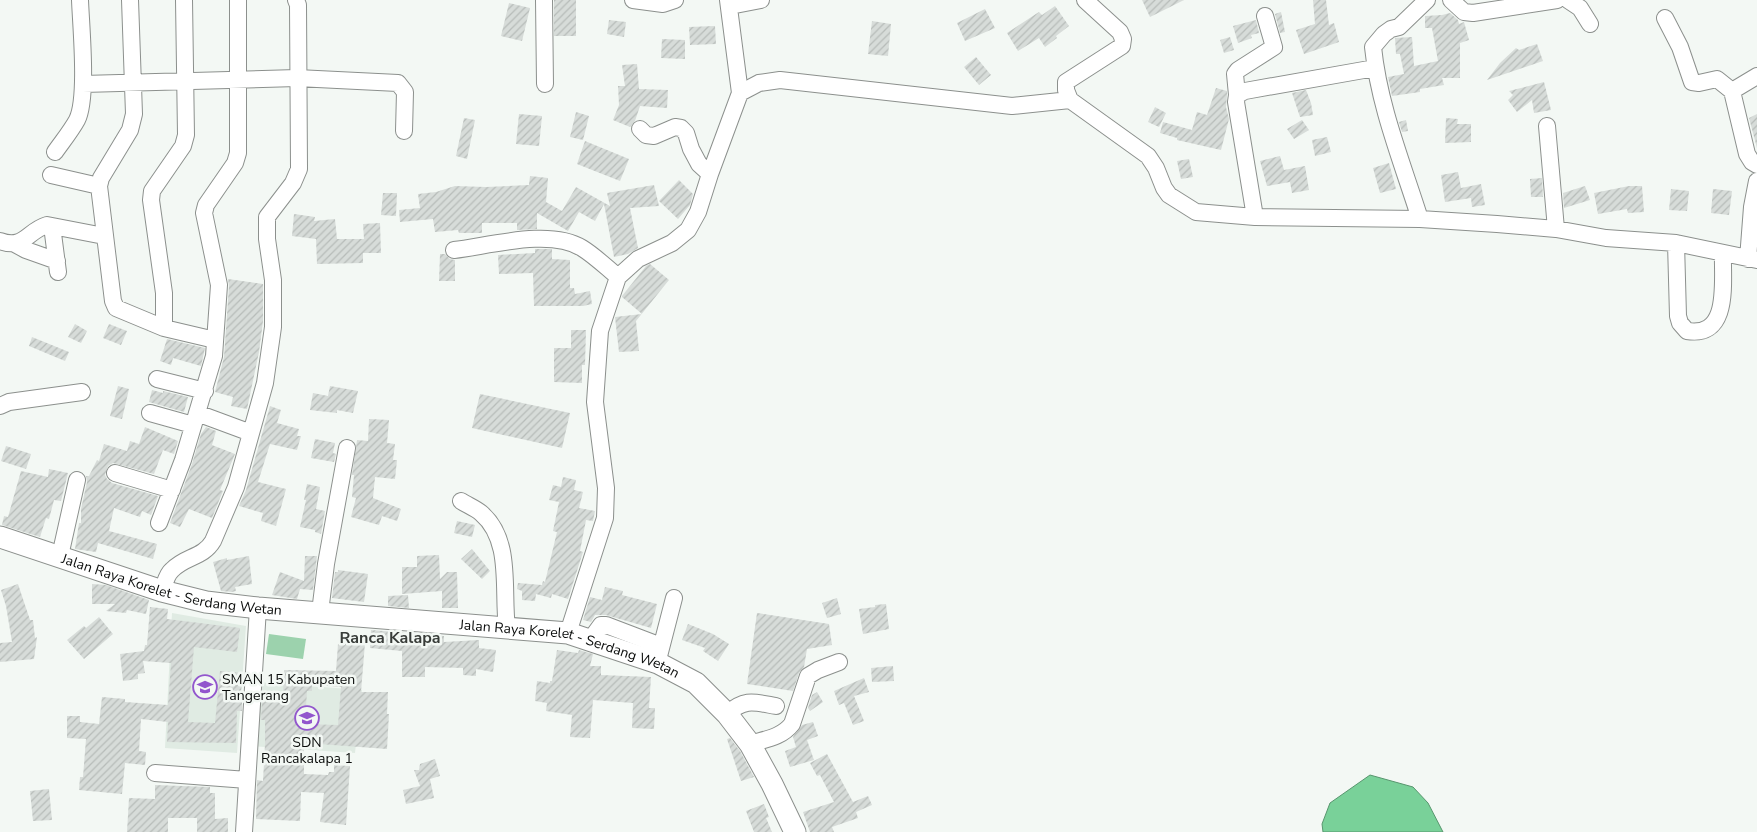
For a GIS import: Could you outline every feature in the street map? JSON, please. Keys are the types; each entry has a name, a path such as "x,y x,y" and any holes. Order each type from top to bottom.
{"main road":[{"name":"Jalan Raya Korelet - Serdang Wetan","path":"0,537 162,591 206,602 258,608 568,633 590,640 659,654 696,682 727,714 750,744 795,832"}],"street":[{"path":"55,152 77,120 81,107 83,84 80,0"},
{"path":"130,0 134,82 133,122 101,178 99,186 111,295 116,308 164,328 215,340"},
{"path":"164,328 164,294 151,200 152,192 183,146 186,135 184,0"},
{"path":"159,523 183,460 214,356 219,285 204,213 206,205 235,163 238,153 238,0"},
{"path":"162,591 172,569 188,559 203,553 210,548 214,541 236,487 265,383 273,327 273,280 267,239 267,217 294,183 298,169 298,5 296,0"},
{"path":"544,0 546,84"},
{"path":"633,0 663,4 675,0"},
{"path":"568,633 605,518 606,488 596,402 600,331 618,277 638,259 672,243 688,230 698,212 740,93 729,3 761,0"},
{"path":"1085,0 1120,32 1123,42 1122,46 1066,82 1066,90 1070,100 1148,156 1156,168 1164,188 1175,200 1196,212 1255,217 1420,219 1556,230 1606,238 1676,243 1752,259 1752,206 1757,181"},
{"path":"1420,219 1390,125 1375,68 1372,47 1384,34 1391,29 1399,27 1427,0"},
{"path":"1450,0 1464,12 1473,13 1557,0"},
{"path":"1568,0 1580,8 1590,24"},
{"path":"1255,217 1236,102 1235,74 1238,70 1274,47 1265,16"},
{"path":"1665,18 1680,47 1692,82 1699,83 1717,79 1732,90 1747,154 1752,162 1757,165"},
{"path":"1237,95 1375,68"},
{"path":"1732,90 1757,76"},
{"path":"83,84 297,78 398,83 405,92 404,132"},
{"path":"740,93 759,83 780,80 1012,106 1070,100"},
{"path":"1547,126 1556,230"},
{"path":"640,129 646,136 654,136 675,127 681,128 686,133 690,150 699,164 710,174"},
{"path":"52,175 99,186"},
{"path":"8,242 42,227 52,226 104,236"},
{"path":"8,242 58,266 52,226"},
{"path":"454,250 477,248 512,240 564,241 581,247 618,277"},
{"path":"1676,243 1678,316 1680,323 1687,331 1705,330 1714,324 1722,309 1723,253"},
{"path":"157,379 205,391"},
{"path":"0,406 9,402 82,392"},
{"path":"150,413 195,419 251,433"},
{"path":"320,612 326,564 347,448"},
{"path":"115,473 172,490"},
{"path":"60,556 77,480"},
{"path":"461,501 480,512 490,522 500,543 503,561 507,628"},
{"path":"659,654 674,598"},
{"path":"244,832 258,608"},
{"path":"750,744 787,731 792,724 808,676 839,662"},
{"path":"727,714 738,705 752,701 776,706"},
{"path":"155,773 247,780"}],"shaded area":[{"name":"SMAN 15 Kabupaten Tangerang","path":"172,613 246,626 237,753 165,748"},
{"path":"269,634 306,639 303,659 266,654"},
{"name":"SDN Rancakalapa 1","path":"258,682 362,690 355,753 252,746"},
{"path":"1370,775 1413,787 1428,803 1443,832 1323,832 1322,824 1330,803"}],"building":[{"path":"554,0 576,0 576,36 554,36"},
{"path":"1142,0 1184,0 1150,17"},
{"path":"1313,0 1326,0 1329,25 1334,23 1339,42 1304,54 1296,30 1315,24"},
{"path":"509,3 530,8 522,41 501,36"},
{"path":"1055,6 1069,26 1045,47 1039,38 1018,51 1007,33 1039,12 1042,15"},
{"path":"985,9 995,28 965,41 957,23"},
{"path":"1281,12 1285,32 1280,33 1275,14"},
{"path":"1450,13 1458,20 1459,24 1464,22 1469,40 1460,43 1460,78 1442,78 1444,85 1420,89 1420,92 1392,96 1388,77 1404,74 1400,54 1396,54 1395,38 1412,37 1414,66 1438,61 1432,28 1425,28 1425,16"},
{"path":"609,20 626,22 624,37 607,34"},
{"path":"1256,20 1259,33 1251,35 1252,38 1238,43 1233,26"},
{"path":"872,21 891,24 888,56 868,54"},
{"path":"715,26 716,44 690,45 689,27"},
{"path":"1230,37 1234,50 1224,53 1220,40"},
{"path":"662,39 685,40 685,59 661,58"},
{"path":"1537,44 1543,61 1487,80 1500,63 1516,48 1519,50"},
{"path":"976,57 991,75 979,85 964,67"},
{"path":"637,64 639,89 668,90 667,108 640,106 635,121 630,127 613,120 619,105 618,86 625,86 622,65"},
{"path":"1544,82 1551,110 1534,113 1532,100 1517,112 1508,100 1513,95 1509,91"},
{"path":"1216,88 1227,91 1226,107 1229,119 1221,150 1177,140 1177,138 1160,133 1163,122 1192,130 1197,112 1207,115"},
{"path":"1306,90 1313,115 1300,117 1292,93"},
{"path":"1155,107 1166,113 1159,127 1148,122"},
{"path":"576,112 589,116 583,140 570,137"},
{"path":"519,114 542,116 539,146 516,144"},
{"path":"1757,114 1757,148 1749,118"},
{"path":"464,118 475,120 467,159 456,156"},
{"path":"1446,118 1458,119 1457,124 1471,124 1471,142 1445,143"},
{"path":"1302,120 1309,130 1294,139 1287,129"},
{"path":"1406,120 1408,131 1402,132 1399,122"},
{"path":"1327,137 1331,152 1315,156 1312,140"},
{"path":"585,141 629,159 620,181 577,164"},
{"path":"1280,156 1284,170 1305,166 1309,190 1292,193 1290,182 1267,186 1260,161"},
{"path":"1189,159 1193,177 1181,179 1177,161"},
{"path":"1389,163 1396,189 1380,193 1373,168"},
{"path":"1458,172 1461,188 1481,184 1485,205 1472,207 1471,198 1445,202 1441,175"},
{"path":"530,176 548,178 546,202 562,211 576,187 610,206 607,193 654,185 659,206 630,208 638,248 628,254 614,257 604,204 595,221 579,212 568,231 537,213 537,229 517,230 517,223 482,223 482,233 459,233 458,230 435,232 433,219 400,222 399,210 420,208 418,194 436,192 455,186 529,185"},
{"path":"1542,178 1543,197 1531,197 1530,179"},
{"path":"679,180 693,194 690,205 678,219 659,201"},
{"path":"1585,186 1590,200 1564,208 1563,193"},
{"path":"1629,186 1642,186 1644,212 1628,213 1627,209 1598,214 1594,193"},
{"path":"1671,189 1689,191 1687,211 1669,210"},
{"path":"1713,189 1732,191 1729,215 1711,213"},
{"path":"383,193 397,193 396,216 381,215"},
{"path":"294,214 315,217 314,221 335,219 337,239 364,239 363,224 380,223 381,253 363,253 363,263 317,264 316,239 292,236"},
{"path":"535,249 552,249 552,259 570,260 570,288 574,288 575,294 590,291 592,304 583,306 534,306 533,273 499,274 498,255 535,253"},
{"path":"440,254 445,254 450,259 455,260 455,281 439,281"},
{"path":"650,264 669,280 642,314 622,296 646,266"},
{"path":"228,279 263,284 263,321 259,352 247,409 231,406 233,397 215,392 224,357"},
{"path":"642,314 636,321 639,351 619,352 615,317"},
{"path":"75,324 87,331 81,343 68,337"},
{"path":"109,324 127,331 121,345 103,338"},
{"path":"571,330 586,330 585,365 582,365 582,383 554,382 554,348 571,348"},
{"path":"32,337 69,352 65,361 29,346"},
{"path":"167,339 205,348 201,366 173,358 171,365 160,361"},
{"path":"118,386 129,389 122,419 110,416"},
{"path":"330,386 358,391 353,413 337,410 337,413 310,410 313,393 328,396"},
{"path":"152,390 188,397 184,412 149,402"},
{"path":"480,394 570,413 562,448 472,428"},
{"path":"270,406 281,410 277,423 299,429 297,436 301,436 297,450 270,444 258,482 286,489 276,526 261,521 263,513 239,506 246,490"},
{"path":"369,419 389,420 387,443 395,444 393,460 397,460 395,479 375,477 373,498 401,509 397,521 382,516 379,525 351,517 356,498 352,497 354,475 352,475 357,440 368,441"},
{"path":"145,427 178,441 174,454 163,450 154,474 113,463 108,466 105,475 112,483 158,496 151,515 142,511 140,517 114,508 109,531 157,544 153,559 98,543 96,552 75,549 79,523 81,523 81,509 87,482 86,476 89,476 97,460 99,461 104,444 127,451 130,441 139,444"},
{"path":"206,427 216,431 212,445 235,454 220,490 223,491 212,518 189,509 180,527 170,523 201,434"},
{"path":"315,439 335,443 333,453 336,454 334,462 311,458"},
{"path":"6,446 31,454 26,469 1,461"},
{"path":"49,469 68,473 61,501 54,500 49,519 46,518 40,537 2,525 4,516 8,517 21,471 48,477"},
{"path":"563,477 576,480 574,490 583,492 579,508 595,511 593,521 586,520 580,551 583,552 568,599 552,594 551,598 536,594 535,601 522,600 522,591 517,589 518,583 542,585 543,581 545,582 557,532 553,531 559,502 549,500 553,485 561,487"},
{"path":"307,484 320,487 316,509 325,511 321,534 315,532 315,530 300,527 306,500 304,500"},
{"path":"457,521 475,525 472,537 454,533"},
{"path":"472,549 490,571 482,579 461,559"},
{"path":"439,555 440,579 447,572 457,572 458,608 442,608 442,591 402,594 402,567 417,567 417,556"},
{"path":"249,556 252,584 235,587 236,591 232,592 221,591 213,562 227,558 227,560"},
{"path":"305,556 317,556 313,590 300,589 297,599 272,595 280,572 304,581"},
{"path":"338,570 368,574 364,602 332,598 335,572 338,572"},
{"path":"18,584 30,620 33,620 35,638 37,637 34,659 0,662 0,643 12,642 6,606 1,590"},
{"path":"92,584 106,585 149,600 146,614 127,610 126,613 106,611 115,604 92,604"},
{"path":"605,587 623,591 622,595 657,604 651,628 606,615 595,615 591,622 583,620 590,597 602,600"},
{"path":"408,595 409,608 388,606 388,596"},
{"path":"837,598 841,614 827,618 822,603"},
{"path":"886,604 889,629 863,634 859,609"},
{"path":"150,607 168,609 167,619 240,628 237,652 194,647 188,722 215,723 220,671 243,673 240,700 242,700 242,711 237,711 236,743 167,742 168,722 141,719 139,751 146,752 145,765 125,763 122,794 79,790 80,777 83,777 86,739 67,738 67,716 80,716 80,722 99,724 102,697 125,699 125,702 168,705 171,663 143,661 145,673 138,674 138,679 123,681 120,654 144,651 145,645 147,645"},
{"path":"757,613 829,624 832,645 807,649 804,667 799,673 793,691 747,684"},
{"path":"99,617 113,634 84,659 67,640"},
{"path":"688,624 713,634 729,644 718,661 703,651 705,648 682,640"},
{"path":"371,630 444,636 444,642 479,640 479,648 496,650 493,672 476,669 476,676 463,675 463,668 425,667 425,677 402,677 402,651 370,648"},
{"path":"345,642 365,643 361,692 388,692 387,749 319,744 319,746 304,745 304,774 328,775 329,772 334,772 334,765 350,766 346,825 320,822 324,793 301,792 300,821 256,819 257,780 263,781 265,744 265,720 261,720 262,700 280,701 280,696 283,696 284,670 336,671 338,644 345,645","holes":["312,685 341,687 338,725 305,724 307,691 312,691"]},
{"path":"557,650 578,653 579,650 593,654 590,666 601,666 601,675 651,677 649,708 655,708 654,729 632,728 633,703 593,700 590,738 570,737 572,715 546,711 547,703 535,701 537,681 550,683 552,681"},
{"path":"893,666 894,681 872,682 871,668"},
{"path":"864,678 869,692 854,696 864,721 853,725 844,703 839,705 834,691"},
{"path":"817,692 823,702 810,711 808,708 812,695"},
{"path":"813,722 818,736 807,740 814,760 790,767 785,751 796,747 793,737 802,725"},
{"path":"730,738 740,751 754,777 741,781 727,739"},
{"path":"827,754 853,802 868,796 872,805 856,812 858,818 832,827 834,832 810,832 803,812 834,802 820,775 817,776 810,763"},
{"path":"435,759 440,776 430,779 434,798 406,804 403,790 420,786 414,770 419,770 420,764"},
{"path":"155,785 210,787 210,793 215,793 215,819 228,818 228,832 197,832 197,818 168,818 168,832 127,832 129,798 155,799"},
{"path":"49,789 52,820 33,821 30,791"},
{"path":"764,804 769,817 766,818 772,832 754,832 746,811"}],"place":[{"name":"SMAN 15 Kabupaten Tangerang","path":"205,687"},
{"name":"SDN Rancakalapa 1","path":"307,718"}],"district":[{"name":"Ranca Kalapa","path":"390,638"}]}
